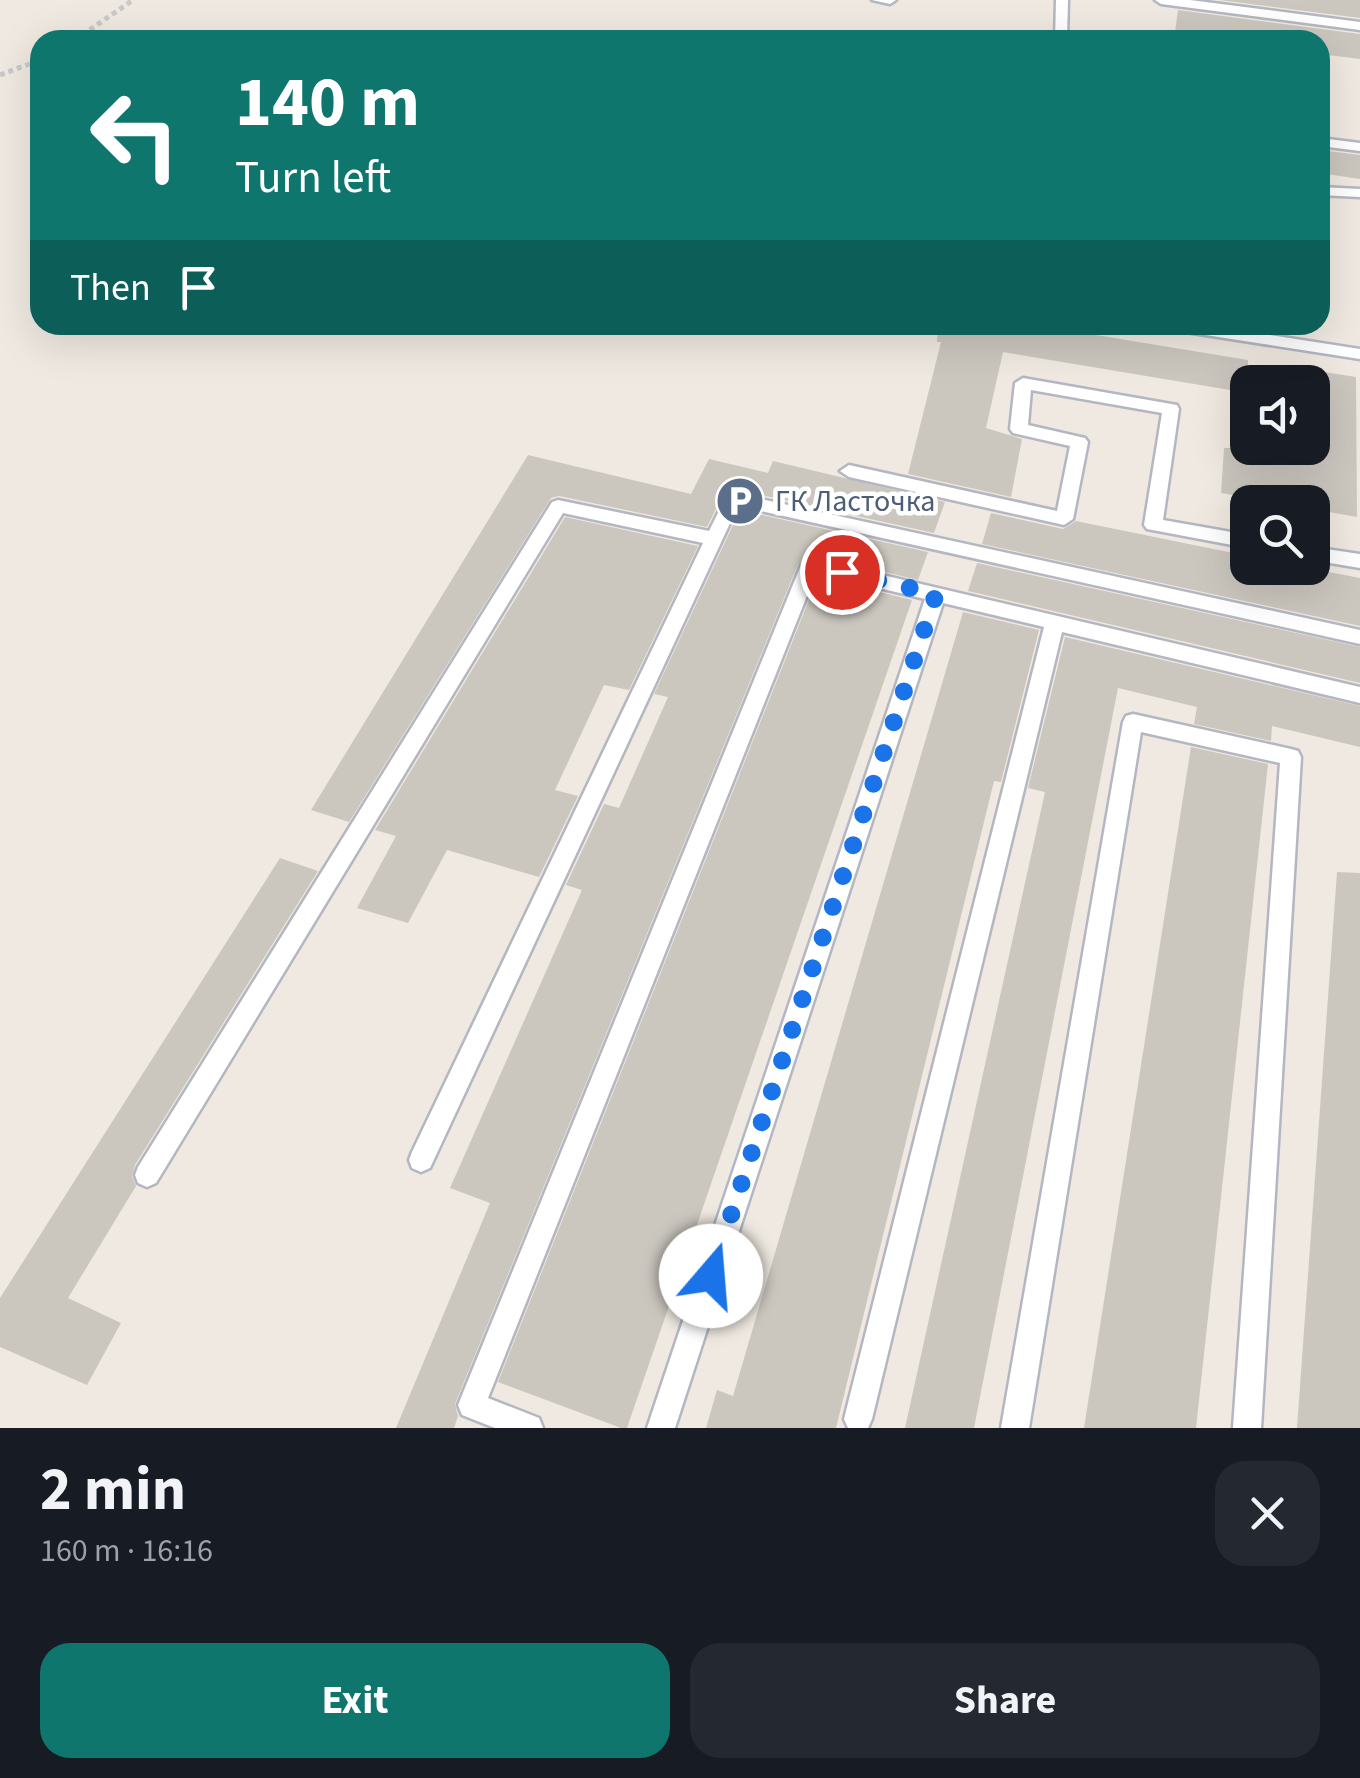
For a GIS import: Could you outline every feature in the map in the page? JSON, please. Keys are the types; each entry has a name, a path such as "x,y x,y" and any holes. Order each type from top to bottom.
{"lane":[{"path":"878,0 890,0"},
{"path":"1061,30 1062,0"},
{"path":"1161,0 1360,26"},
{"path":"1330,143 1360,147"},
{"path":"1330,192 1360,194"},
{"path":"1237,335 1360,354"},
{"path":"849,472 1064,519 1078,442 1019,429 1024,383 1171,409 1153,525 1230,539"},
{"path":"421,1160 733,499 1360,637"},
{"path":"147,1175 558,506 714,539"},
{"path":"1330,556 1360,562"},
{"path":"529,1428 472,1405 810,565 1360,694"},
{"path":"660,1428 936,594"},
{"path":"858,1419 1056,623"},
{"path":"1015,1428 1133,722 1290,756 1247,1428"}],"path":[{"path":"90,30 133,0"},
{"path":"0,75 30,64"}],"building":[{"path":"1219,0 1360,0 1360,18"},
{"path":"1178,10 1330,30 1175,30"},
{"path":"1330,30 1360,34 1360,59 1330,55"},
{"path":"1330,151 1360,155 1360,179 1330,174"},
{"path":"937,335 1096,335 1248,360 1248,365 1230,365 1230,390 1003,352 986,428 1022,439 1011,497 908,474 941,342 937,342"},
{"path":"1330,373 1356,377 1357,517 1330,512 1330,485 1230,485 1230,495 1221,493 1224,448 1230,448 1230,465 1330,465"},
{"path":"528,455 691,494 709,459 768,473 773,461 945,502 934,533 734,489 724,493 707,527 559,496 551,498 349,822 311,810"},
{"path":"740,510 928,552 918,580 811,554 798,564 455,1404 458,1416 454,1428 396,1428 490,1203 450,1188 582,890 566,885 604,804 619,808 668,697 654,694"},
{"path":"991,513 1063,529 1076,521 1230,552 1230,585 1330,585 1330,572 1360,578 1360,626 982,544"},
{"path":"565,517 698,546 629,690 604,685 555,790 578,796 539,877 447,850 408,923 357,908 396,836 375,830"},
{"path":"977,563 1360,647 1360,683 968,591"},
{"path":"818,577 912,600 627,1428 621,1428 498,1382"},
{"path":"963,612 1039,630 1001,782 994,781 836,1428 706,1428 717,1390 733,1396"},
{"path":"1065,637 1360,706 1360,747 1272,726 1271,741 1194,724 1197,707 1118,688 974,1428 905,1428 1045,792 1028,788"},
{"path":"1191,747 1268,764 1196,1428 1084,1428"},
{"path":"280,858 318,871 135,1165 132,1176 136,1186 68,1298 121,1323 87,1385 0,1347 0,1298"},
{"path":"1337,872 1360,873 1360,1428 1297,1428"}],"place":[{"name":"ГК Ласточка","path":"740,501"}],"route":[{"path":"711,1276 936,594 842,572"}]}
